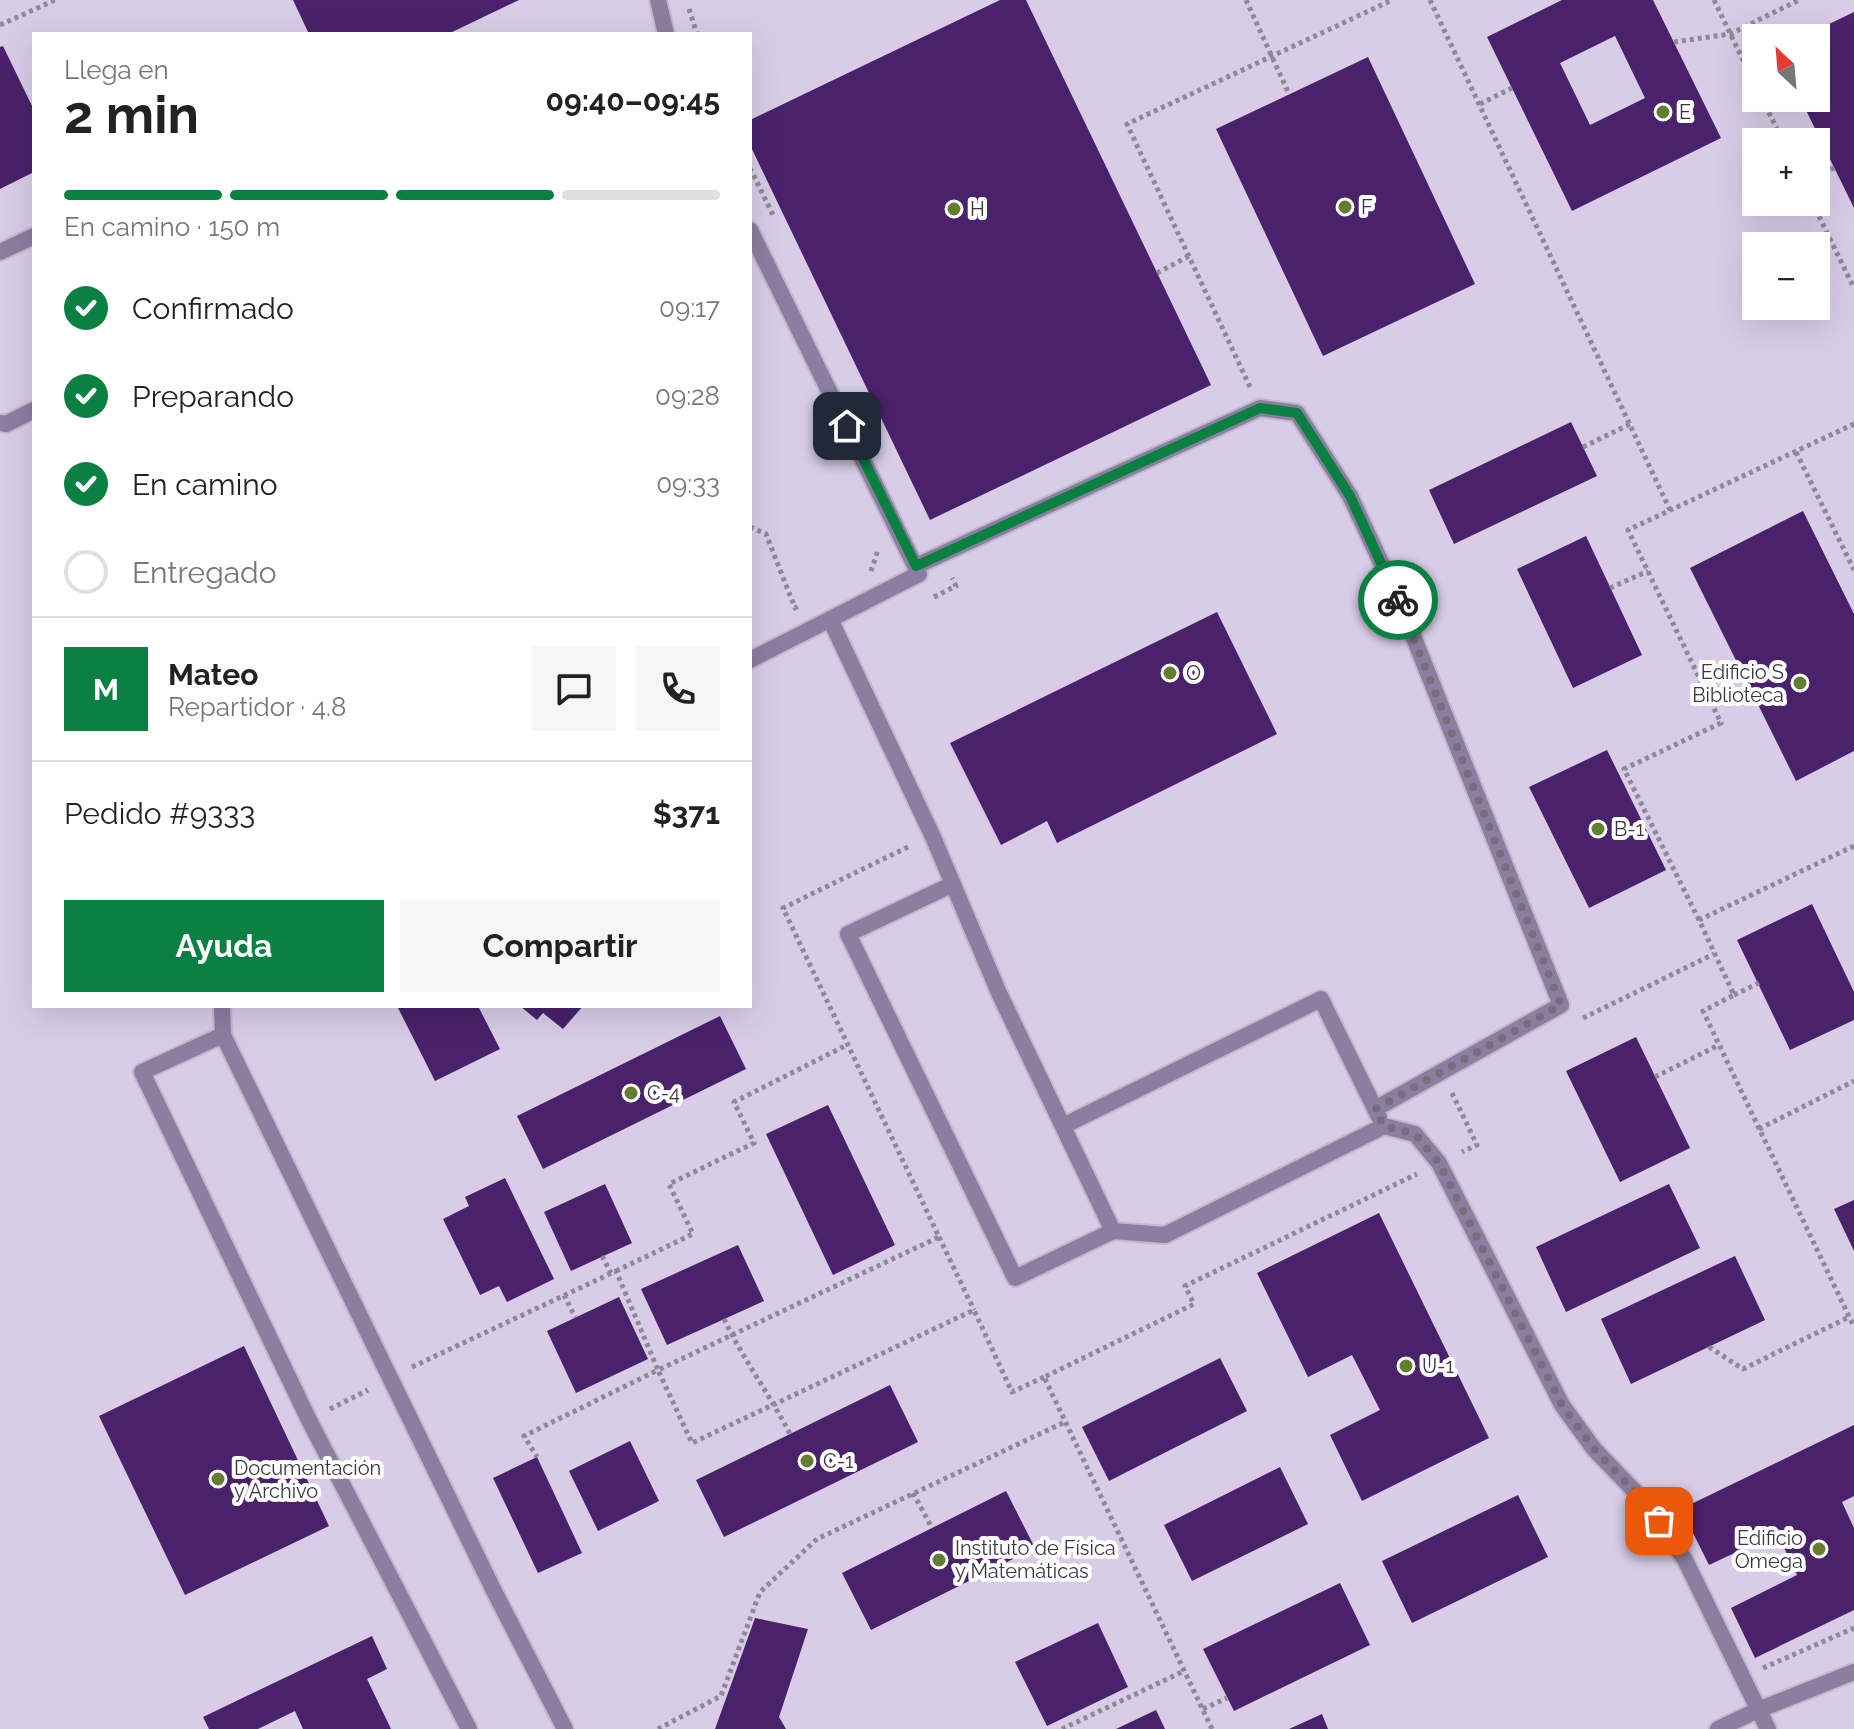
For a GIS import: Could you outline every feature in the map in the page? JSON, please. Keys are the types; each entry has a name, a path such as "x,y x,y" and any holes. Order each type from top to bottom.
{"lane":[{"path":"658,0 666,32"},
{"path":"752,234 919,574 752,659"},
{"path":"0,252 32,237"},
{"path":"916,566 1260,408 1297,413 1350,496 1399,601 1561,1005 1375,1109"},
{"path":"0,423 6,424 32,411"},
{"path":"830,619 933,837 999,993 1113,1231"},
{"path":"953,884 848,934 1015,1278 1113,1231 1165,1235 1384,1126 1415,1134 1439,1163 1562,1405 1594,1449 1645,1502 1685,1560 1768,1729"},
{"path":"1063,1126 1321,999 1384,1126"},
{"path":"222,1008 223,1035 493,1589 565,1729"},
{"path":"223,1035 142,1072 309,1420 469,1729"},
{"path":"1718,1729 1854,1672"}],"path":[{"path":"0,25 55,0"},
{"path":"687,0 696,32"},
{"path":"1246,0 1289,94"},
{"path":"1260,408 1127,124 1392,0"},
{"path":"1430,0 1670,510"},
{"path":"1714,0 1742,58"},
{"path":"1674,42 1730,34 1799,0"},
{"path":"1480,104 1512,88"},
{"path":"1830,170 1834,168"},
{"path":"1819,216 1854,288"},
{"path":"1157,273 1189,256"},
{"path":"1583,447 1630,424"},
{"path":"1734,995 1624,769 1721,723 1628,530 1854,424"},
{"path":"1796,452 1854,570"},
{"path":"752,528 766,534 806,631"},
{"path":"858,577 871,571 880,543"},
{"path":"930,599 956,586 941,555"},
{"path":"1610,588 1648,571"},
{"path":"795,608 808,602"},
{"path":"903,835 909,849"},
{"path":"933,837 783,908 1012,1392 1194,1304 1185,1286 1477,1145 1447,1084"},
{"path":"1699,920 1854,846"},
{"path":"1574,1022 1714,954"},
{"path":"1759,983 1703,1011 1854,1327"},
{"path":"309,1420 693,1234 669,1184 754,1143 734,1102 847,1045"},
{"path":"1655,1077 1719,1045"},
{"path":"1759,1129 1854,1081"},
{"path":"537,1457 524,1436 939,1237"},
{"path":"602,1256 613,1272 692,1443 974,1310"},
{"path":"564,1295 575,1317"},
{"path":"1709,1347 1743,1369 1849,1317"},
{"path":"724,1319 790,1434"},
{"path":"1044,1377 1212,1729"},
{"path":"658,1729 721,1696 760,1592 817,1539 1065,1422"},
{"path":"913,1493 932,1528"},
{"path":"1742,1677 1854,1628"},
{"path":"1062,1729 1184,1671"},
{"path":"1203,1709 1227,1698"}],"shaded area":[{"path":"0,0 1854,0 1854,1729 0,1729"}],"building":[{"path":"293,0 519,0 452,32 308,32"},
{"name":"H","path":"1000,0 1026,0 1211,385 930,520 752,149 752,119"},
{"name":"E","path":"1562,0 1653,0 1721,138 1572,211 1487,37","holes":["1615,36 1645,98 1590,125 1560,63"]},
{"path":"1854,12 1854,208 1830,159 1830,128 1815,128 1807,112 1830,112 1829,24"},
{"path":"3,46 32,106 32,173 0,189 0,47"},
{"name":"F","path":"1368,57 1475,284 1323,356 1216,129"},
{"path":"1571,422 1597,476 1454,544 1429,490"},
{"name":"Edificio S Biblioteca","path":"1803,511 1854,614 1854,751 1796,781 1690,568"},
{"path":"1586,536 1642,655 1573,688 1517,569"},
{"name":"O","path":"1217,612 1277,734 1057,843 1047,821 1001,845 950,743"},
{"name":"B-1","path":"1607,750 1666,870 1589,908 1529,787"},
{"path":"1812,904 1854,992 1854,1020 1790,1050 1737,940"},
{"path":"398,1008 479,1008 500,1049 435,1081"},
{"path":"522,1008 581,1008 563,1029 543,1013 537,1020"},
{"name":"C-4","path":"720,1016 746,1069 543,1169 517,1116"},
{"path":"1636,1037 1690,1148 1620,1182 1566,1071"},
{"path":"828,1105 895,1245 833,1275 766,1134"},
{"path":"505,1178 554,1279 507,1302 499,1286 480,1295 443,1219 469,1206 465,1197"},
{"path":"605,1184 632,1243 571,1271 544,1212"},
{"path":"1669,1184 1700,1248 1566,1312 1536,1247"},
{"path":"1854,1200 1854,1251 1834,1209"},
{"name":"U-1","path":"1379,1213 1489,1438 1362,1501 1330,1435 1380,1410 1352,1355 1308,1377 1257,1273"},
{"path":"738,1245 764,1301 667,1345 641,1289"},
{"path":"1735,1256 1765,1320 1631,1384 1601,1319"},
{"path":"619,1297 648,1359 576,1393 547,1331"},
{"name":"Documentación y Archivo","path":"244,1346 329,1526 185,1595 99,1416"},
{"path":"1220,1358 1247,1411 1109,1481 1082,1427"},
{"name":"C-1","path":"890,1385 918,1442 724,1537 696,1480"},
{"name":"Edificio Omega","path":"1854,1425 1854,1496 1842,1502 1854,1528 1854,1610 1755,1658 1731,1608 1797,1575 1777,1533 1709,1565 1681,1509"},
{"path":"630,1441 659,1501 598,1531 569,1471"},
{"path":"537,1457 582,1553 538,1573 493,1478"},
{"path":"1280,1467 1308,1524 1192,1581 1164,1525"},
{"name":"Instituto de Física y Matemáticas","path":"1006,1491 1035,1548 871,1630 842,1573"},
{"path":"1518,1495 1548,1557 1412,1623 1382,1561"},
{"path":"1340,1583 1370,1645 1234,1711 1203,1649"},
{"path":"755,1618 808,1629 779,1717 786,1729 715,1729"},
{"path":"1098,1623 1128,1687 1047,1726 1015,1662"},
{"path":"372,1636 387,1669 367,1679 391,1729 303,1729 295,1711 258,1729 209,1729 203,1717"},
{"path":"1156,1710 1165,1729 1116,1729"},
{"path":"1322,1714 1328,1729 1289,1729"}],"way so far":[{"path":"1398,600 1561,1005 1375,1109 1384,1126 1415,1134 1439,1163 1562,1405 1594,1449 1659,1521"}],"place":[{"name":"E","path":"1663,112"},
{"name":"F","path":"1345,207"},
{"name":"H","path":"954,209"},
{"name":"O","path":"1170,673"},
{"name":"Edificio S Biblioteca","path":"1800,683"},
{"name":"B-1","path":"1598,829"},
{"name":"C-4","path":"631,1093"},
{"name":"U-1","path":"1406,1366"},
{"name":"C-1","path":"807,1461"},
{"name":"Documentación y Archivo","path":"218,1479"},
{"name":"Edificio Omega","path":"1819,1549"},
{"name":"Instituto de Física y Matemáticas","path":"939,1560"}],"route":[{"path":"847,426 916,566 1260,408 1297,413 1350,496 1398,600"}]}
